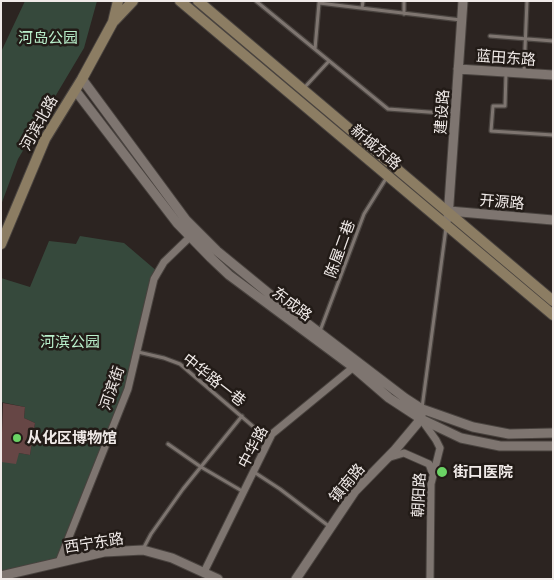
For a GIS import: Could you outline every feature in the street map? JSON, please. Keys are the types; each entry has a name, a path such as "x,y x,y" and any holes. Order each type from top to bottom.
{"main road":[{"name":"河滨北路","path":"113,22 118,1"},
{"name":"河滨北路","path":"1,244 45,139 82,79 113,22 133,1"},
{"name":"新城东路","path":"180,1 553,315"},
{"name":"新城东路","path":"198,1 449,211 553,302"}],"street":[{"name":"建设路","path":"446,225 449,211 463,1"},
{"name":"蓝田东路","path":"458,69 553,75"},
{"name":"东成路","path":"82,79 186,220 193,233 229,275 422,409 473,427 496,432 509,434 553,433"},
{"name":"东成路","path":"75,90 177,222 320,332 356,364 389,398 421,419 461,438 518,447 553,446"},
{"name":"开源路","path":"449,211 553,220"},
{"name":"河滨街","path":"59,562 128,389 154,279 164,262 193,233"},
{"name":"中华路","path":"204,572 245,493 269,440 283,423 356,364"},
{"path":"421,419 422,409"},
{"name":"镇南路","path":"296,579 355,491 387,459 421,419"},
{"name":"朝阳路","path":"421,419 440,448 432,472 430,579"},
{"path":"387,459 404,453 429,464 432,472"},
{"name":"西宁东路","path":"1,576 104,552 142,550 172,558 218,579"}],"lane":[{"path":"256,1 388,109 455,114"},
{"path":"362,8 363,1"},
{"path":"404,1 404,14"},
{"path":"524,73 527,1"},
{"path":"315,50 319,2 462,20"},
{"path":"490,36 553,41"},
{"path":"303,89 329,61"},
{"path":"506,72 505,106 493,106 491,131 553,135"},
{"name":"陈屋二巷","path":"320,332 364,214 387,177"},
{"path":"422,409 446,225"},
{"name":"中华路一巷","path":"138,352 180,364 269,440"},
{"path":"142,550 164,515 242,416"},
{"path":"168,444 201,467 245,493"},
{"path":"254,472 280,489 330,528"}],"green space":[{"name":"河岛公园","path":"25,1 97,1 84,48 18,159 1,205 1,52"},
{"name":"河滨公园","path":"80,236 124,243 158,272 137,359 59,562 1,576 1,462 19,453 30,455 35,423 24,418 25,407 1,402 1,278 30,287 49,241 76,244"}],"building":[{"name":"从化区博物馆","path":"3,403 25,407 24,418 35,423 30,455 19,453 16,464 1,462"}],"place":[{"name":"从化区博物馆","path":"17,438"},
{"name":"街口医院","path":"442,472"}]}
